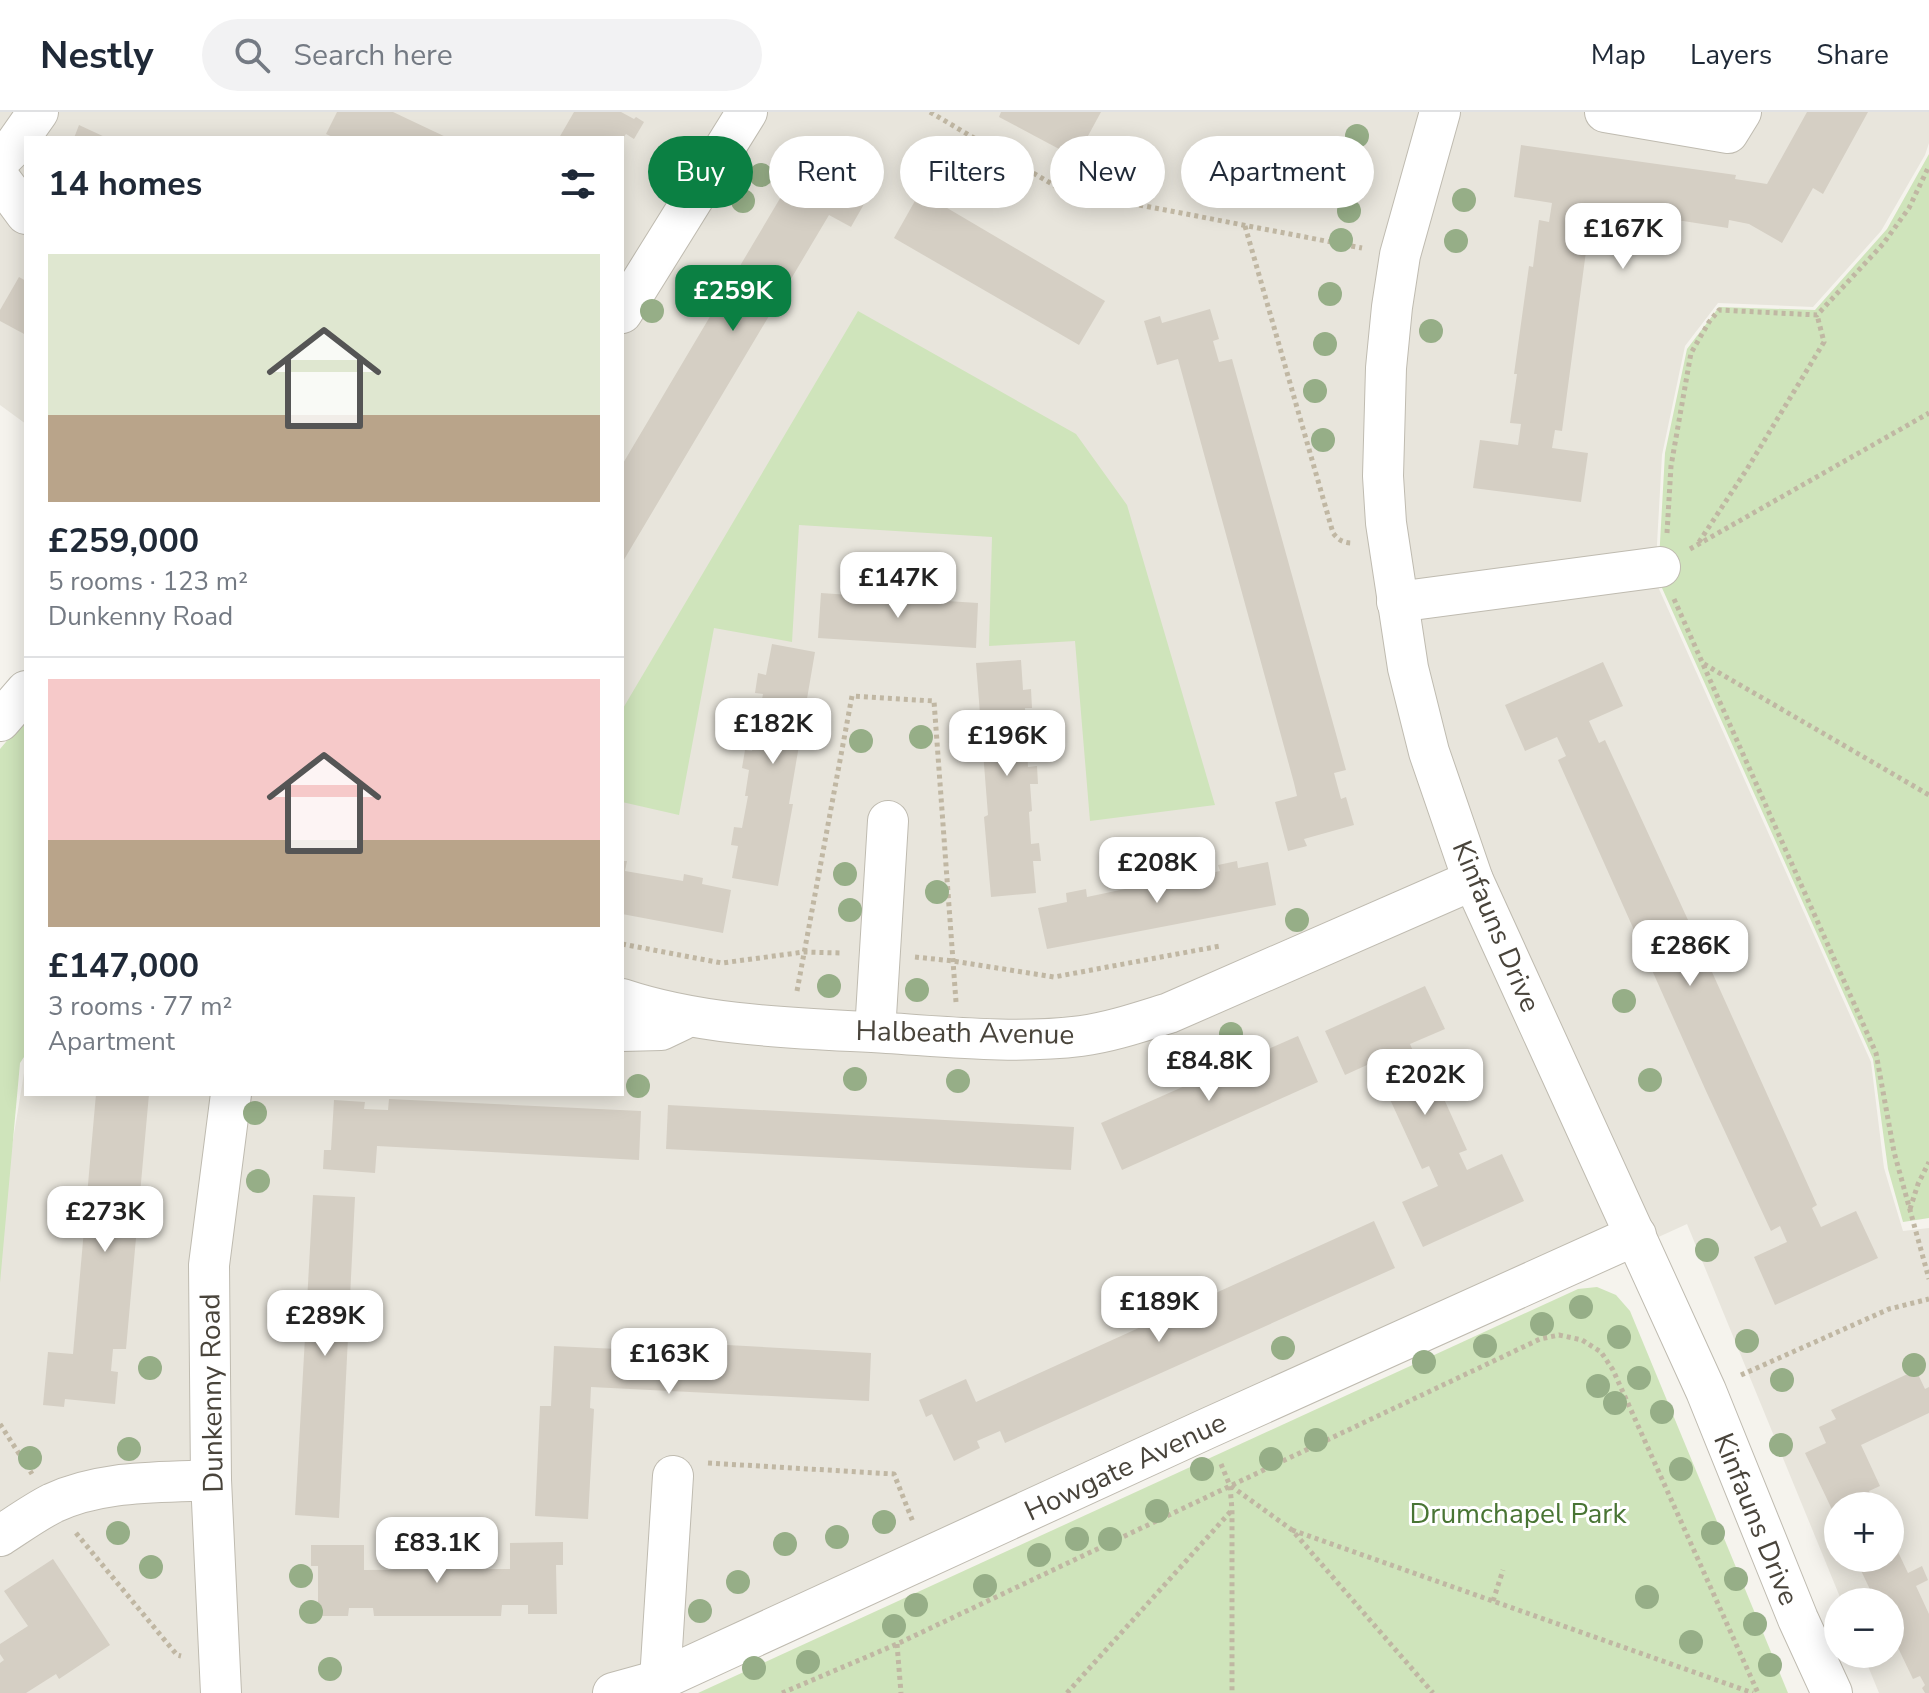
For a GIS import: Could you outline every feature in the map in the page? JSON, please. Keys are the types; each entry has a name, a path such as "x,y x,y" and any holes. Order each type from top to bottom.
{"street":[{"path":"0,160 38,112"},
{"path":"624,310 747,112"},
{"name":"Kinfauns Drive","path":"1440,112 1400,255 1386,368 1383,476 1387,542 1408,668 1429,752 1473,880 1706,1391 1798,1619 1832,1693"},
{"path":"1605,112 1728,133 1741,112"},
{"path":"0,179 24,211"},
{"path":"1397,602 1660,567"},
{"path":"0,721 24,693"},
{"path":"875,1032 888,821"},
{"name":"Halbeath Avenue","path":"624,1000 689,1017 790,1027 959,1037 1035,1039 1081,1036 1125,1027 1169,1013 1473,880"},
{"path":"624,1031 661,1030 689,1017"},
{"name":"Dunkenny Road","path":"221,1684 211,1480 209,1265 231,1096"},
{"name":"Howgate Avenue","path":"613,1693 660,1680 1636,1235"},
{"path":"660,1680 673,1476"},
{"path":"0,1536 52,1504 90,1489 137,1483 211,1480"}],"path":[{"path":"930,112 1062,190 1400,255"},
{"path":"1817,315 1883,244 1909,208 1929,166"},
{"path":"1245,226 1333,533 1346,543 1387,542"},
{"path":"1817,315 1719,310 1709,322 1691,353 1671,466 1667,536 1660,567 1876,1053 1894,1152 1929,1279"},
{"path":"1697,545 1824,342 1817,315"},
{"path":"1660,567 1929,413"},
{"path":"1703,663 1929,795"},
{"path":"624,944 722,963 804,952 880,954 953,961 1054,977 1223,945"},
{"path":"1910,1209 1929,1162"},
{"path":"1706,1391 1889,1309 1929,1299"},
{"path":"782,1693 897,1644 1540,1339 1559,1335 1582,1340 1601,1352 1613,1370 1755,1693"},
{"path":"0,1424 52,1504 177,1655 221,1684"},
{"path":"673,1476 673,1461 894,1474 928,1557"},
{"path":"1230,1486 1232,1693"},
{"path":"1230,1486 1292,1530 1433,1693"},
{"path":"1067,1693 1232,1510"},
{"path":"1292,1530 1755,1693"},
{"path":"1493,1601 1503,1570"},
{"path":"897,1644 901,1693"}],"shaded area":[{"path":"0,112 1929,112 1929,143 1925,155 1881,231 1813,307 1718,303 1685,346 1662,455 1655,580 1871,1062 1884,1168 1903,1231 1929,1228 1929,1693 1879,1693 1869,1668 1904,1668 1904,1588 1836,1588 1830,1572 1904,1572 1904,1492 1824,1492 1824,1558 1687,1224 660,1693 0,1693 0,1219 24,1073 24,1096 624,1096 624,136 24,136 24,423 0,405"}],"green space":[{"path":"1929,154 1929,1218 1903,1222 1888,1169 1873,1059 1658,579 1665,453 1687,349 1719,307 1815,310 1887,229"},
{"path":"858,311 1076,434 1127,505 1215,805 1090,821 1075,641 989,646 992,537 799,525 792,642 714,628 679,815 624,802 624,707"},
{"path":"24,720 24,1057 20,1063 0,1283 0,749"},
{"name":"Drumchapel Park","path":"1597,1287 1616,1295 1630,1311 1788,1693 698,1693 1578,1289"}],"building":[{"path":"337,112 393,112 444,136 330,136 326,134"},
{"path":"574,112 621,112 644,122 634,139 626,134 624,137 560,136"},
{"path":"1001,112 1101,112 1088,136 1050,136 1050,144 999,117"},
{"path":"1807,112 1868,112 1823,194 1813,188 1782,243 1749,224 1729,220 1728,228 1587,206 1584,228 1589,229 1562,431 1555,430 1552,448 1588,453 1581,502 1473,488 1480,440 1518,445 1521,424 1510,423 1529,266 1533,267 1539,220 1549,222 1552,203 1514,197 1521,145 1736,175 1735,179 1767,184"},
{"path":"79,125 103,136 75,136"},
{"path":"774,208 862,208 851,227 829,215 624,560 624,462"},
{"path":"911,208 947,208 1105,301 1079,345 894,238"},
{"path":"19,277 24,280 24,334 0,321 0,310"},
{"path":"1210,309 1219,339 1213,341 1219,362 1232,359 1346,770 1334,773 1341,799 1346,797 1354,825 1304,839 1307,846 1288,851 1275,802 1297,796 1294,783 1178,359 1157,365 1144,321 1160,316 1162,323"},
{"path":"851,587 870,589 870,597 927,601 928,592 947,593 947,601 978,603 976,648 818,638 821,593 850,595"},
{"path":"772,644 815,652 778,886 732,878 738,846 731,845 734,827 742,828 748,796 745,796 749,770 742,768 745,750 752,751 763,694 755,693 758,673 766,675"},
{"path":"1021,660 1023,690 1031,689 1032,708 1025,708 1028,767 1037,766 1038,784 1030,784 1031,844 1039,843 1041,861 1033,861 1036,893 991,897 976,663"},
{"path":"1603,662 1623,706 1589,721 1599,743 1605,740 1712,972 1817,1205 1812,1208 1821,1227 1856,1211 1878,1258 1775,1305 1754,1257 1787,1242 1780,1226 1771,1231 1706,1091 1558,760 1566,756 1557,737 1525,751 1505,705"},
{"path":"624,861 627,861 625,871 683,881 684,874 703,878 702,884 731,890 723,933 624,914"},
{"path":"1237,861 1238,868 1268,862 1276,905 1047,949 1038,908 1067,902 1066,893 1086,889 1087,897 1144,885 1142,878 1161,874 1163,883 1220,871 1218,865"},
{"path":"1425,986 1445,1029 1410,1044 1418,1063 1426,1059 1467,1150 1459,1153 1467,1170 1502,1154 1524,1201 1423,1247 1402,1202 1438,1186 1429,1166 1422,1169 1382,1082 1387,1080 1378,1060 1345,1075 1325,1031"},
{"path":"1298,1036 1318,1082 1122,1170 1101,1123"},
{"path":"96,1096 149,1096 126,1349 113,1349 111,1371 118,1372 115,1404 65,1399 64,1407 43,1405 48,1352 73,1354"},
{"path":"389,1099 641,1111 639,1160 377,1146 375,1173 323,1169 324,1150 331,1150 334,1100 365,1102 364,1109 388,1110"},
{"path":"668,1105 1074,1127 1071,1170 666,1149"},
{"path":"313,1195 355,1197 339,1518 295,1515"},
{"path":"1374,1221 1395,1268 1005,1443 1000,1431 977,1441 980,1448 954,1461 932,1414 926,1417 919,1400 966,1379 976,1402"},
{"path":"618,1339 871,1353 869,1401 591,1387 590,1408 594,1409 588,1519 535,1516 540,1406 551,1406 554,1346 618,1349"},
{"path":"1916,1370 1925,1389 1929,1387 1929,1413 1861,1445 1880,1486 1869,1492 1824,1493 1805,1453 1826,1443 1819,1427 1836,1419 1831,1410"},
{"path":"563,1542 563,1565 556,1565 557,1614 528,1614 528,1605 502,1605 501,1616 374,1616 373,1608 349,1608 348,1616 318,1616 318,1566 311,1566 311,1545 364,1545 364,1570 510,1569 510,1543"},
{"path":"53,1559 110,1645 59,1679 56,1674 26,1693 0,1693 0,1663 4,1660 0,1654 0,1644 28,1626 4,1591"},
{"path":"1904,1565 1908,1573 1922,1566 1928,1580 1916,1586 1929,1614 1929,1693 1922,1688 1925,1685 1920,1676 1913,1679 1904,1660 1904,1588 1869,1588 1862,1572 1904,1572"}]}
